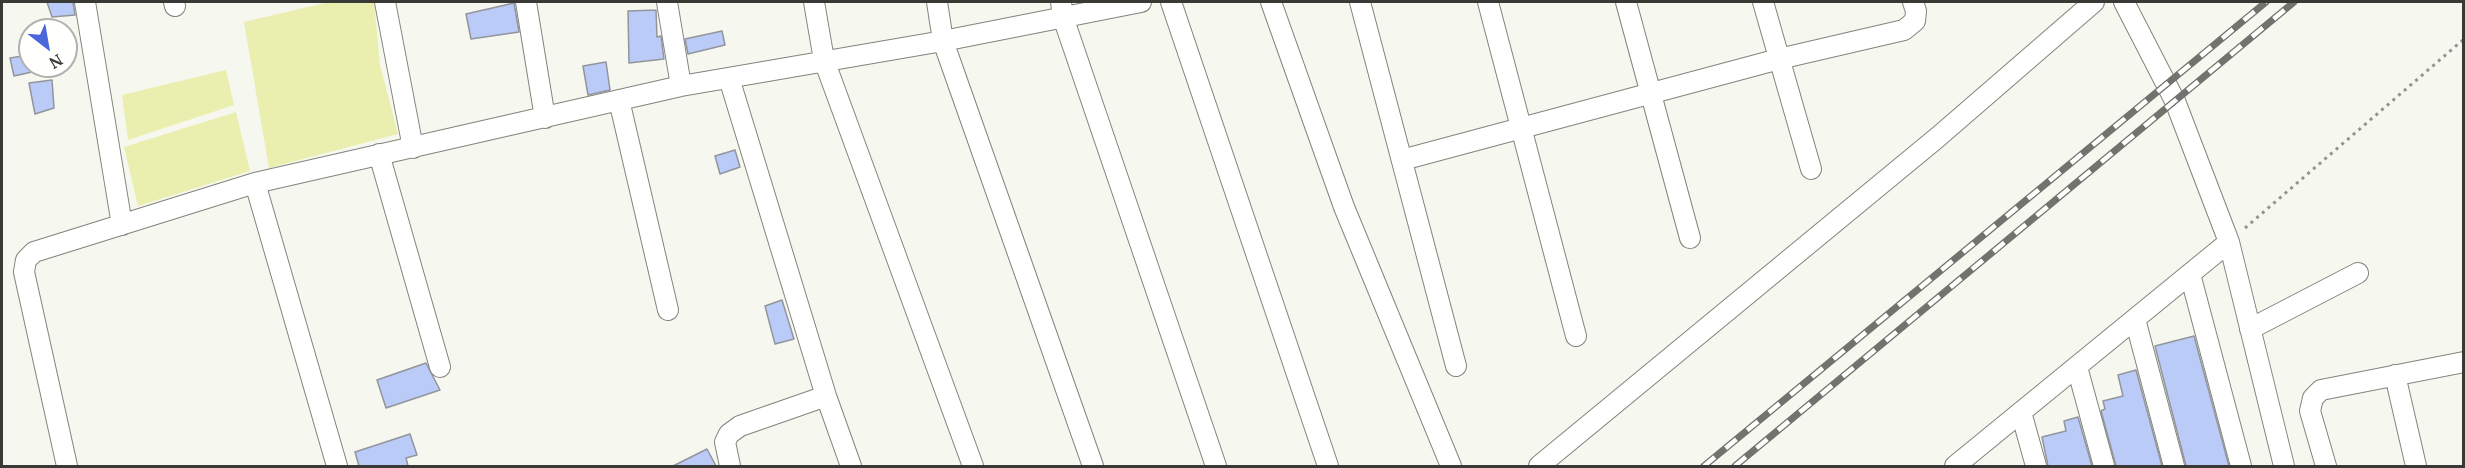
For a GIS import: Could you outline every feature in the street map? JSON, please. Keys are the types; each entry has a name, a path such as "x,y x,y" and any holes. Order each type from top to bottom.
{"street":[{"path":"85,2 122,225"},
{"path":"386,2 413,148"},
{"path":"526,2 545,118"},
{"path":"667,2 681,86"},
{"path":"814,2 824,60 974,466"},
{"path":"937,2 943,41 1093,466"},
{"path":"67,466 24,272 26,260 34,252 255,183 379,154 681,86 943,41 1062,9 1141,2"},
{"path":"1171,2 1328,466"},
{"path":"1271,2 1344,207 1451,466"},
{"path":"1360,2 1456,366"},
{"path":"1488,2 1576,336"},
{"path":"1626,2 1690,238"},
{"path":"1763,2 1810,169"},
{"path":"1402,160 1779,59 1904,30 1915,21 1916,11 1913,2"},
{"path":"1539,466 1938,136 2094,2"},
{"path":"2124,2 2175,101 2229,242 2284,466"},
{"path":"1062,9 1216,466"},
{"path":"729,78 826,396 851,466"},
{"path":"619,100 668,310"},
{"path":"379,154 440,367"},
{"path":"255,183 337,466"},
{"path":"1954,466 1973,459 2021,412 2229,242"},
{"path":"2250,329 2358,273"},
{"path":"2190,274 2241,466"},
{"path":"2135,319 2174,466"},
{"path":"2326,466 2310,411 2313,398 2321,390 2463,362"},
{"path":"2077,367 2104,466"},
{"path":"2395,375 2416,466"},
{"path":"730,466 725,442 729,434 740,426 826,396"},
{"path":"2021,412 2036,466"}],"path":[{"path":"2229,242 2463,39"}],"green space":[{"path":"329,2 374,2 380,65 398,134 269,168 244,22"},
{"path":"226,70 234,105 128,140 122,95"},
{"path":"236,112 250,171 138,206 124,147"}],"building":[{"path":"47,2 73,2 75,15 52,17"},
{"path":"514,3 519,32 471,39 466,14"},
{"path":"656,10 657,37 661,36 664,59 629,63 628,11"},
{"path":"722,31 725,45 688,54 685,39"},
{"path":"18,57 18,75 14,76 10,58"},
{"path":"606,62 610,90 588,95 583,66"},
{"path":"52,80 54,108 35,114 29,83"},
{"path":"735,150 740,167 720,174 715,156"},
{"path":"782,300 794,339 775,344 765,306"},
{"path":"2194,336 2229,466 2186,466 2155,346"},
{"path":"426,363 440,390 386,408 377,380"},
{"path":"2136,370 2162,466 2116,466 2101,411 2105,409 2103,401 2123,396 2118,375"},
{"path":"2078,417 2092,466 2048,466 2042,437 2066,431 2064,421"},
{"path":"410,434 417,455 406,458 408,466 359,466 355,452"},
{"path":"707,449 716,466 673,466"}],"railway":[{"path":"1704,466 2266,2"},
{"path":"1735,466 2294,2"}]}
